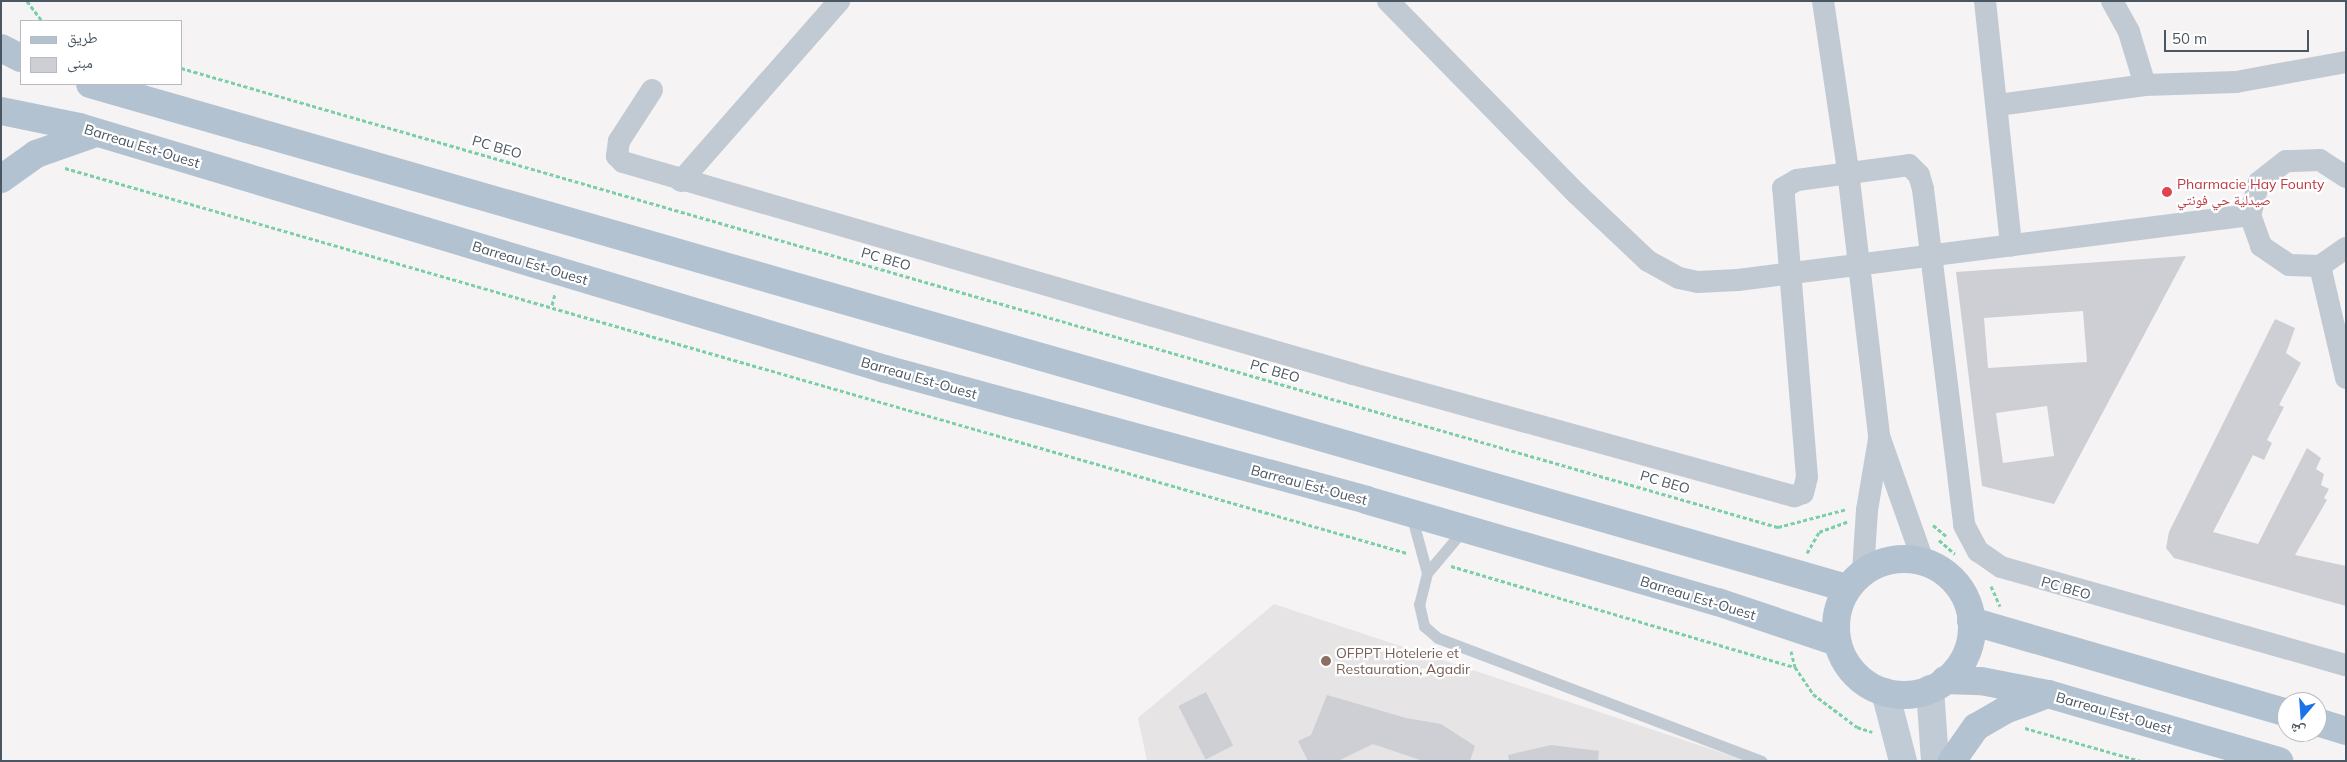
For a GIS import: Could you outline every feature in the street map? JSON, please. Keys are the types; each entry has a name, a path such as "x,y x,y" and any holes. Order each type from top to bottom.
{"main road":[{"path":"1,48 20,58"},
{"path":"93,85 1796,573 1855,580"},
{"name":"Barreau Est-Ouest","path":"1,111 96,133 875,367 1464,529 1718,602 1837,642"},
{"path":"1,179 32,156 96,133"},
{"path":"1902,559 1923,562 1956,584 1972,620 1966,654 1938,685 1906,694 1885,692 1853,672 1837,642 1839,605 1855,580 1881,562 1902,559"},
{"path":"1972,620 2277,710"},
{"name":"Barreau Est-Ouest","path":"1938,685 1981,681 2048,694 2279,761"},
{"path":"1952,761 1976,727 1990,717 2048,694"},
{"path":"2327,725 2346,731"}],"street":[{"path":"681,181 839,1"},
{"path":"1388,1 1648,261 1679,278 1698,282 1790,273 1932,253 2011,246 2250,215"},
{"path":"1823,1 1848,171 1879,436 1923,562"},
{"path":"1985,1 1998,105 2011,246"},
{"path":"2120,3 2145,85"},
{"path":"1998,105 2145,85 2236,82 2346,62"},
{"path":"652,90 619,141 617,156 623,162 681,181 1794,496 1802,493 1807,477 1783,188 1790,182 1848,171 1902,164 1914,168 1922,189 1932,253 1964,525 1978,551 2001,567 2346,664"},
{"path":"2346,177 2320,160 2286,161 2259,182 2250,215 2253,231 2274,258 2289,265 2320,266 2346,248"},
{"path":"2320,266 2343,356 2346,378"},
{"path":"1855,580 1879,436"},
{"path":"1935,761 1938,685"},
{"path":"1885,692 1901,751"}],"lane":[{"path":"1410,514 1427,573 1419,616 1424,626 1438,638 1760,761"},
{"path":"1427,573 1464,529"}],"path":[{"path":"27,1 41,20"},
{"name":"PC BEO","path":"182,68 1778,527 1843,509 1867,513"},
{"path":"32,156 103,180 552,305 1423,558"},
{"path":"1904,512 1916,512 1952,541"},
{"path":"1796,573 1819,532 1867,513"},
{"path":"1436,562 1795,667 1813,694 1857,727 1901,751"},
{"path":"1990,717 2141,761"}],"shaded area":[{"name":"OFPPT Hotelerie et Restauration, Agadir","path":"1274,604 1747,761 1147,761 1138,718"}],"building":[{"path":"2186,256 2054,504 1982,486 1956,272","holes":["2083,311 2087,362 1988,368 1984,318","2047,406 2054,456 2003,463 1996,413"]},
{"path":"2275,319 2295,328 2286,353 2301,363 2279,405 2284,407 2267,440 2272,443 2264,460 2253,455 2213,532 2258,544 2307,448 2321,458 2316,469 2324,474 2321,485 2329,489 2324,498 2327,500 2295,555 2346,566 2346,606 2174,558 2166,548 2169,532"},
{"path":"1206,692 1233,745 1206,760 1178,706"},
{"path":"1327,695 1406,718 1441,724 1475,746 1470,761 1423,761 1373,744 1338,761 1308,761 1298,741 1311,735"},
{"path":"1551,745 1599,751 1598,761 1509,761 1508,755"}],"place":[{"name":"Pharmacie Hay Founty صيدلية حي فونتي","path":"2167,192"},
{"name":"OFPPT Hotelerie et Restauration, Agadir","path":"1326,661"}]}
